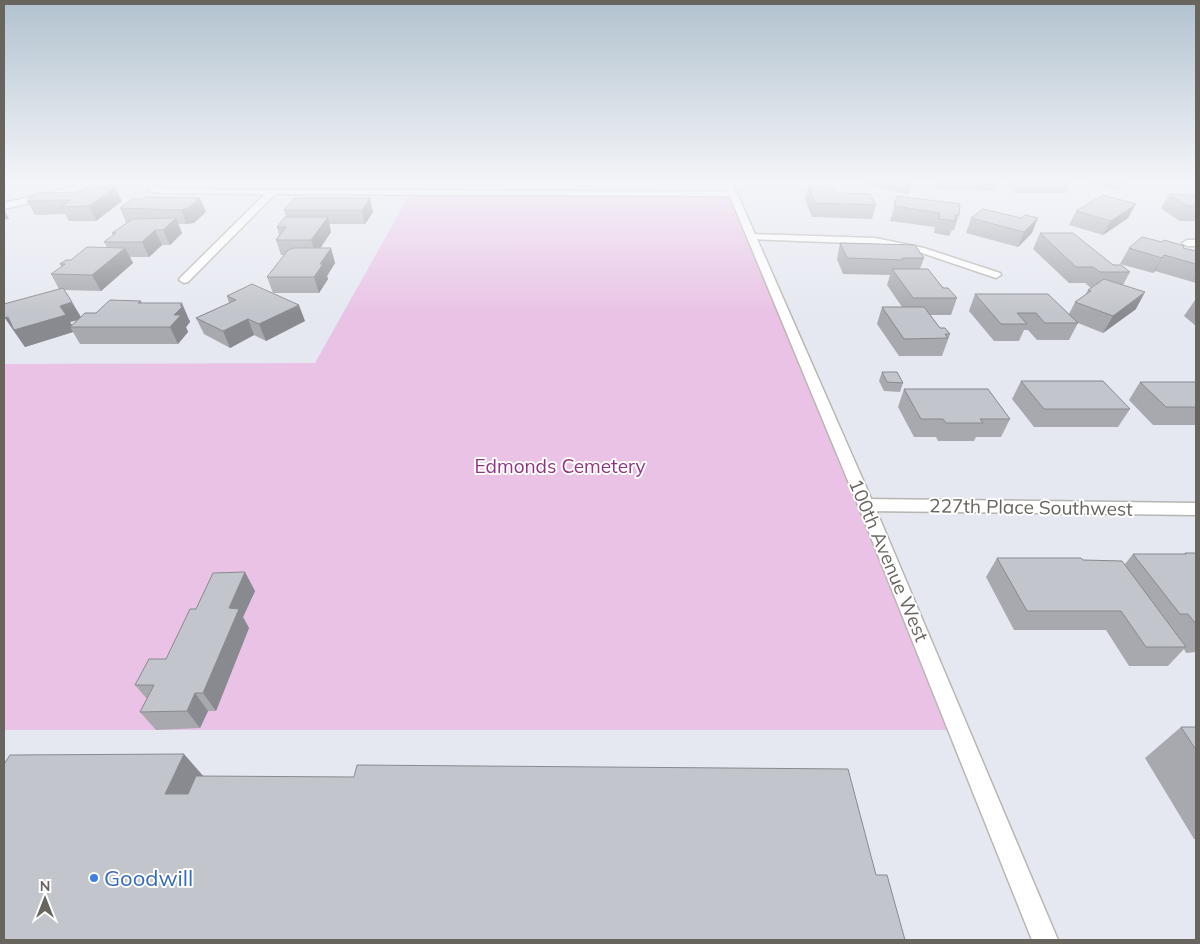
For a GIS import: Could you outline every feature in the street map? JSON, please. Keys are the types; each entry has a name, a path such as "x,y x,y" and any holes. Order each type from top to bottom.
{"street":[{"path":"184,280 238,226"},
{"name":"100th Avenue West","path":"747,226 866,504 1045,940"},
{"path":"752,237 875,241 921,250 996,276"},
{"name":"227th Place Southwest","path":"866,504 1196,509"}],"green space":[{"name":"Edmonds Cemetery","path":"392,226 747,226 959,730 4,730 4,364 315,363"}],"building":[{"path":"122,226 167,226 163,230 155,230 142,242 104,242 116,233 112,233"},
{"path":"321,226 311,240 276,240 286,227 277,227"},
{"path":"1001,226 1030,226 1024,232"},
{"path":"1040,233 1073,233 1113,265 1121,265 1130,272 1100,272 1093,267 1076,267"},
{"path":"1142,237 1162,242 1164,240 1196,251 1196,264 1164,255 1162,258 1129,248"},
{"path":"840,243 915,245 924,258 902,258 903,260 847,258"},
{"path":"87,247 125,248 92,275 51,274 65,264 60,264 66,260 71,260"},
{"path":"294,248 331,248 314,277 267,277 288,250"},
{"path":"892,269 928,269 943,288 948,288 957,298 913,298"},
{"path":"1104,279 1145,292 1113,316 1075,302"},
{"path":"252,284 299,305 259,324 248,319 223,331 196,318 236,300 227,296"},
{"path":"63,288 72,302 60,306 66,315 14,330 8,317 5,318 4,304"},
{"path":"975,294 1048,294 1078,323 1045,323 1036,313 1017,313 1027,324 1001,324"},
{"path":"110,300 141,301 138,303 182,303 180,306 183,306 174,315 181,315 170,327 70,327 85,313 96,313"},
{"path":"882,307 924,307 940,328 945,328 950,334 945,334 948,338 904,339"},
{"path":"882,372 897,372 903,383 887,382"},
{"path":"1021,381 1103,381 1130,409 1044,409"},
{"path":"1140,382 1196,382 1196,407 1166,407"},
{"path":"904,389 988,389 1010,419 980,419 983,423 946,423 943,419 921,419"},
{"path":"1196,553 1196,624 1188,614 1180,614 1133,554"},
{"path":"997,558 1081,558 1083,560 1122,561 1186,647 1146,647 1121,611 1027,611"},
{"path":"245,572 229,608 239,609 203,693 195,693 187,711 140,712 154,685 135,685 149,659 166,659 190,609 196,609 213,573"},
{"path":"1181,727 1196,727 1196,750"},
{"path":"184,754 165,794 188,794 196,776 354,777 357,765 848,769 876,875 887,875 905,940 4,940 4,764 10,755"}],"place":[{"name":"Goodwill","path":"94,878"}]}
